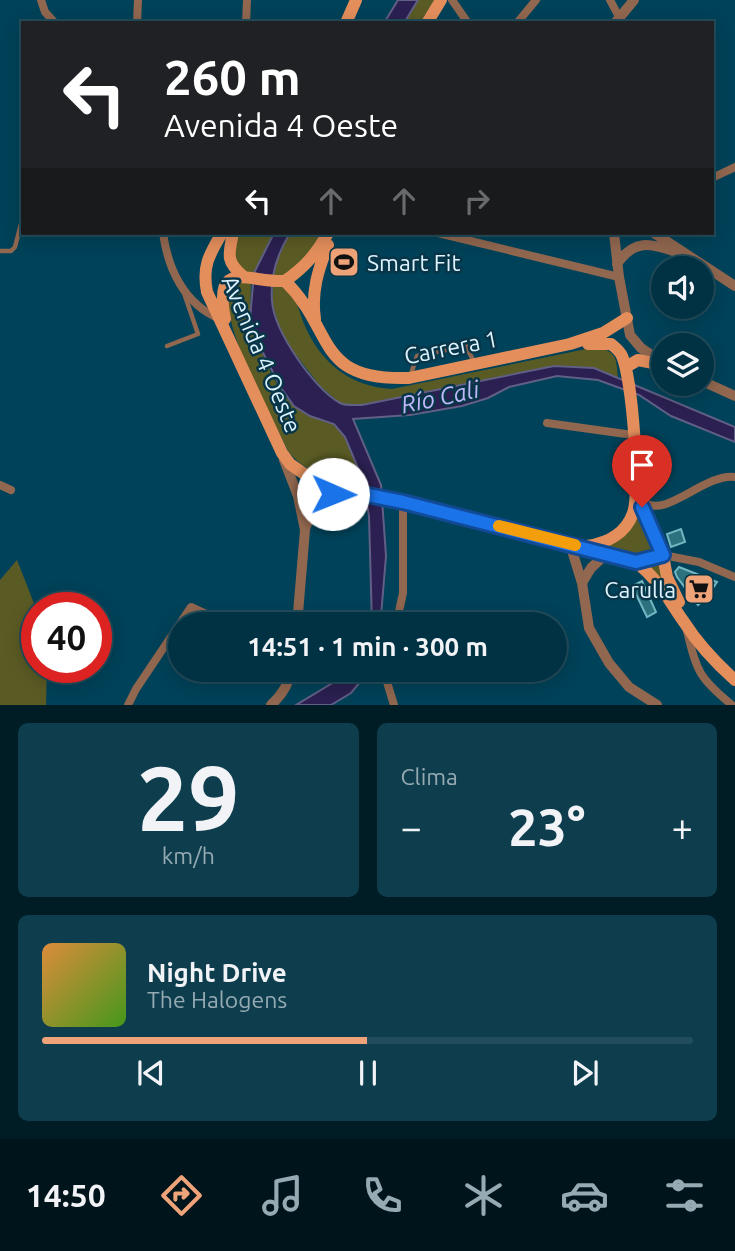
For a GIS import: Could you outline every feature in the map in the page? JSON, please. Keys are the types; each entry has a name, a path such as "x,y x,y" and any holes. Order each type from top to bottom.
{"main road":[{"path":"347,21 356,0"},
{"path":"428,21 441,0"},
{"name":"Avenida 4 Oeste","path":"221,235 208,257 204,276 207,292 282,453 290,464 313,480 347,491 397,501 636,562 658,581 685,625 706,652 735,680"},
{"path":"233,235 229,257 231,264 246,277"},
{"path":"230,340 222,302 222,290 229,281 234,277 282,281 300,270 329,235"},
{"path":"317,329 312,299 317,272 329,235"},
{"name":"Carrera 1","path":"282,281 299,294 317,329 340,362 383,379 409,378 570,344"},
{"path":"570,344 603,333 627,318"},
{"path":"570,344 611,344 621,354 633,416 637,492 632,515 625,528 613,538 585,547 570,544"},
{"path":"626,369 638,360 651,362"},
{"name":"Avenida 4 Oeste","path":"637,492 663,555 667,577 706,652"},
{"path":"636,562 663,555"}],"street":[{"path":"41,0 45,12 53,21"},
{"path":"137,21 138,0"},
{"path":"246,21 247,0"},
{"path":"452,0 467,21"},
{"path":"519,21 536,0"},
{"path":"610,0 617,20"},
{"path":"617,20 634,0"},
{"path":"714,177 735,167"},
{"path":"163,235 171,266 184,292 204,311 219,319"},
{"path":"446,235 619,277"},
{"path":"484,244 485,235"},
{"path":"614,235 630,335 634,342 651,355"},
{"path":"656,235 688,256"},
{"path":"617,264 624,254 646,244 686,256"},
{"path":"714,273 735,286"},
{"path":"714,386 735,396"},
{"path":"547,423 633,435"},
{"name":"Avenida 4 Oeste","path":"282,453 298,496 304,530 298,612"},
{"path":"637,492 644,503 656,508 725,475 735,477"},
{"path":"0,485 11,490"},
{"name":"Avenida 4 Oeste","path":"304,530 314,506 324,497 347,491"},
{"path":"397,501 403,593 399,612"},
{"path":"570,544 582,583 589,628 609,663 629,687 657,705"},
{"path":"582,583 591,568 606,554"},
{"path":"663,555 699,562 735,577"},
{"path":"188,612 191,607 202,612"},
{"path":"685,625 699,673 709,687 732,705"},
{"path":"128,705 168,641"},
{"path":"271,705 286,688 288,682"},
{"path":"387,682 394,705"}],"lane":[{"path":"0,251 11,251 15,247 21,224"},
{"path":"167,346 198,334 184,292"},
{"path":"409,378 416,356 429,353 466,346 475,364"}],"shaded area":[{"path":"418,0 434,0 421,21 405,21"},
{"path":"238,235 273,235 254,273 248,273 234,262"},
{"path":"289,235 320,235 314,246 285,277 274,275 278,253"},
{"path":"238,282 251,283 250,318 265,359 280,389 297,409 338,427 352,451 364,485 352,485 317,473 301,464 288,451 249,372 233,329 228,291"},
{"path":"273,286 286,287 291,293 312,339 329,362 339,371 363,384 392,389 596,347 612,354 618,378 594,368 453,387 362,405 342,405 320,386 282,337 272,302"},
{"path":"635,504 683,611 651,574 585,546 613,538"},
{"path":"17,560 30,592 21,592 21,683 47,683 46,705 0,705 0,580"}],"water":[{"path":"398,0 418,0 405,21 385,21"},
{"name":"Río Cali","path":"273,235 289,235 273,274 274,313 297,358 319,385 340,403 362,405 554,366 594,368 651,392 651,396 661,396 735,427 735,442 671,416 639,395 598,380 557,376 509,387 488,398 462,406 410,415 353,419 381,485 386,556 381,612 372,612 369,516 363,480 345,437 334,424 310,416 294,406 281,388 258,343 250,319 254,273"},
{"path":"334,682 360,682 351,693 331,705 296,705"}],"building":[{"path":"681,529 685,542 671,547 667,534"},
{"name":"Carulla","path":"679,567 717,582 698,605 677,577 675,572"},
{"path":"642,581 656,612 647,617 632,586"}],"slow traffic":[{"path":"499,526 575,545"}],"place":[{"name":"Smart Fit","path":"344,262"},
{"name":"Carulla","path":"699,589"}],"route":[{"path":"333,494 343,490 352,491 403,502 636,562 663,555 642,507"}]}
